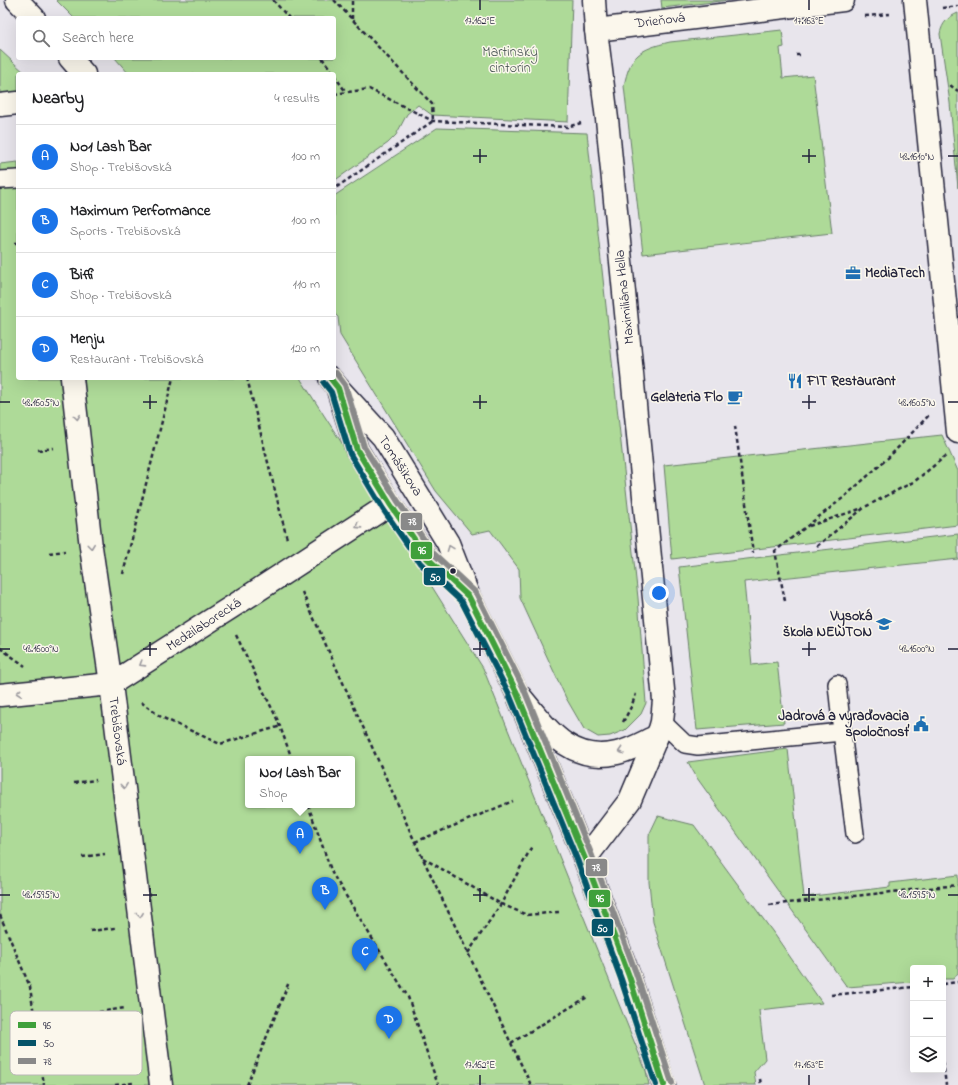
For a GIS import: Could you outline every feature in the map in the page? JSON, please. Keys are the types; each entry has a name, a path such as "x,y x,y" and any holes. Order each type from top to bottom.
{"street":[{"path":"17,0 32,16"},
{"name":"Maximiliána Hella","path":"585,859 630,800 660,729 664,700 594,0"},
{"name":"Drieňová","path":"596,30 843,0"},
{"path":"915,0 955,441"},
{"path":"72,60 82,72"},
{"path":"0,105 16,103"},
{"name":"Trebišovská","path":"72,380 91,547 111,684 161,1085"},
{"name":"Tomášikova","path":"334,383 357,450 390,504 427,558 469,597"},
{"name":"Tomášikova","path":"334,383 383,437 448,543 469,597 516,691 585,859 630,976 659,1084"},
{"name":"Medzilaborecká","path":"0,695 111,684 390,504"},
{"path":"516,691 549,730 576,751 598,754 617,753 629,749 660,729"}],"lane":[{"path":"0,180 16,179"},
{"path":"837,684 855,834"},
{"path":"660,729 685,744 698,746 842,732"}],"path":[{"path":"272,0 287,16"},
{"path":"334,0 432,104 434,121"},
{"path":"352,0 352,19"},
{"path":"324,60 332,72"},
{"path":"336,77 346,92"},
{"path":"336,94 369,89 434,121 567,127 588,121 607,119"},
{"path":"336,188 434,121"},
{"path":"123,575 172,380"},
{"path":"247,380 294,567 303,596 415,842 531,1085"},
{"path":"785,601 775,551 843,498 889,457 930,414 932,409"},
{"path":"735,426 753,553"},
{"path":"806,527 865,507 915,481 955,441"},
{"path":"817,546 865,507"},
{"path":"235,634 281,726 291,756"},
{"path":"622,724 631,707 636,692"},
{"path":"138,698 142,704 161,717 220,744 281,726"},
{"path":"415,842 513,801"},
{"path":"309,808 332,873 408,997 438,1085"},
{"path":"468,953 501,904 532,846"},
{"path":"422,857 501,904 527,915 559,912"},
{"path":"769,905 958,885"},
{"path":"0,915 30,987 33,1011"},
{"path":"954,982 958,978"},
{"path":"247,1085 288,982"},
{"path":"946,983 958,982"},
{"path":"831,995 910,988"},
{"path":"511,1043 589,996"},
{"path":"944,1073 946,1085"},
{"path":"43,1075 44,1085"},
{"path":"760,1079 761,1085"}],"green space":[{"name":"Martinský cintorín","path":"56,0 572,0 568,122 432,115 418,105 407,114 396,135 388,143 336,180 336,72 127,72 117,60 336,60 336,16 72,16"},
{"path":"661,0 729,0 662,8"},
{"path":"958,13 958,188 950,103 940,34 946,21 951,16"},
{"path":"782,30 784,47 780,48 783,78 813,75 832,233 643,254 624,86 626,75 633,60 651,47 670,42"},
{"path":"0,50 24,72 16,72 16,93 0,94"},
{"path":"437,128 587,133 638,598 646,703 641,714 625,730 610,736 598,737 584,729 566,698 520,598 519,569 490,530 472,534 436,491 340,335 338,317 336,315 336,195"},
{"path":"16,162 16,380 301,380 483,668 646,1071 649,1085 0,1085 0,164"},
{"path":"942,435 958,471 958,525 672,559 664,465"},
{"path":"958,534 958,559 744,582 752,665 777,662 784,723 697,730 679,567"},
{"path":"788,749 804,897 890,887 890,883 958,875 958,973 953,979 946,979 946,965 910,965 910,982 847,987 697,778 688,762"},
{"path":"658,816 694,825 775,935 822,1003 759,1010 765,1059 754,1072 756,1085 705,1085 653,922 649,882 649,835"}],"transit line":[{"name":"78","path":"336,373 345,385 364,447 397,500 433,553 476,593 523,687 592,856 636,973 672,1083"},
{"name":"96","path":"332,380 338,388 357,450 390,504 427,558 469,597 516,691 585,859 629,976 664,1085"},
{"name":"50","path":"324,383 331,392 350,454 383,509 420,563 462,602 509,694 578,862 621,979 656,1085"}],"place":[{"name":"MediaTech","path":"853,273"},
{"name":"FIT Restaurant","path":"795,381"},
{"name":"Gelateria Flo","path":"735,397"},
{"name":"Vysoká škola NEWTON","path":"884,624"},
{"name":"Jadrová a vyraďovacia spoločnosť","path":"921,724"},
{"name":"No1 Lash Bar","path":"300,854"},
{"name":"Maximum Performance","path":"325,910"},
{"name":"Biffi","path":"365,971"},
{"name":"Menju","path":"389,1039"}]}
